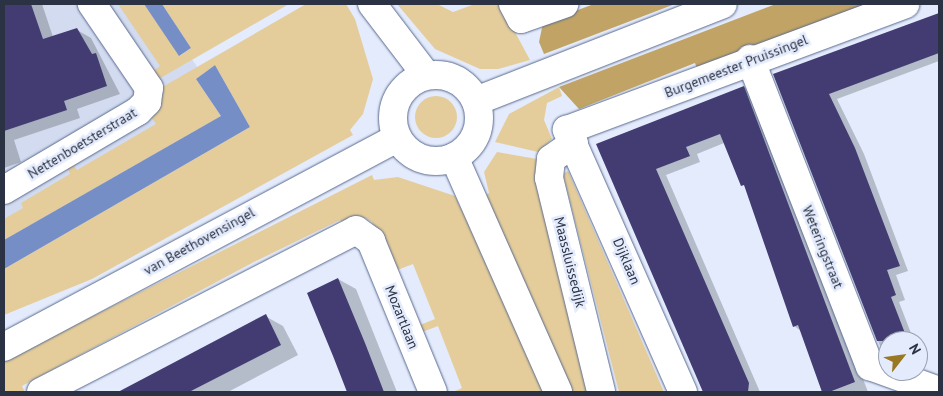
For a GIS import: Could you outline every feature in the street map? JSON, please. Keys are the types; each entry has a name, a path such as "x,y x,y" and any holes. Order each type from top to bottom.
{"street":[{"name":"Nettenboetsterstraat","path":"4,190 138,111 147,102 149,88 92,4"},
{"path":"517,12 564,4"},
{"path":"476,101 723,4"},
{"name":"Burgemeester Pruissingel","path":"571,137 750,59 905,4"},
{"path":"376,12 387,50 416,81"},
{"name":"Weteringstraat","path":"750,59 870,366 939,391"},
{"path":"455,79 476,101 478,127 470,145 454,157 422,159 397,138 393,110 416,81 455,79"},
{"name":"Maassluissedijk","path":"571,137 551,159 549,178 602,392"},
{"name":"Dijklaan","path":"571,137 683,392"},
{"name":"van Beethovensingel","path":"4,347 397,138"},
{"path":"454,157 558,392"},
{"name":"Mozartlaan","path":"41,392 305,252 356,230 370,241 432,392"}],"shaded area":[{"path":"4,4 155,4 234,122 4,257"},
{"path":"118,4 144,4 180,56 191,48 162,4 289,4 157,80 152,72 160,66"},
{"path":"306,4 346,4 355,19 373,79 363,114 350,130 353,135 92,279 4,315 4,269 250,127 215,65 196,79 221,116 4,240 4,219 23,208 21,203 70,174 67,167 72,163 77,170 156,124 151,117 160,105 159,89"},
{"path":"397,4 437,4 453,12 475,4 500,4 530,60 498,69 480,69 435,49"},
{"path":"594,4 675,4 544,54 539,42 543,23"},
{"path":"776,4 881,4 698,71 695,63 579,109 559,87"},
{"path":"559,87 562,96 547,103 544,120 552,139 538,152 495,142 509,114"},
{"path":"436,96 451,102 457,117 451,132 436,138 421,132 415,117 421,102"},
{"path":"497,152 543,160 594,392 567,392 484,196 489,193 484,172"},
{"path":"568,171 664,392 619,392 563,174"},
{"path":"372,175 374,180 398,177 455,196 550,392 453,392 462,388 438,326 417,334 415,327 435,319 413,264 392,272 372,222 365,218 345,227 340,220 252,263 22,386 25,392 4,392 4,361"}],"water":[{"path":"144,4 162,4 191,48 179,56"},
{"path":"215,65 250,127 4,269 4,240 221,116 196,79"}],"building":[{"path":"4,4 31,4 43,39 77,28 92,54 96,53 107,86 64,101 67,110 4,131"},
{"path":"939,13 939,53 829,94 855,148 900,266 887,270 896,295 891,297 904,331 878,331 877,341 773,74"},
{"path":"744,86 855,382 829,392 822,392 798,325 793,327 744,185 741,186 720,134 686,147 690,156 656,169 749,383 748,392 703,392 596,144"},
{"path":"338,278 384,392 347,392 307,293"},
{"path":"266,314 281,345 189,392 118,392"}]}
